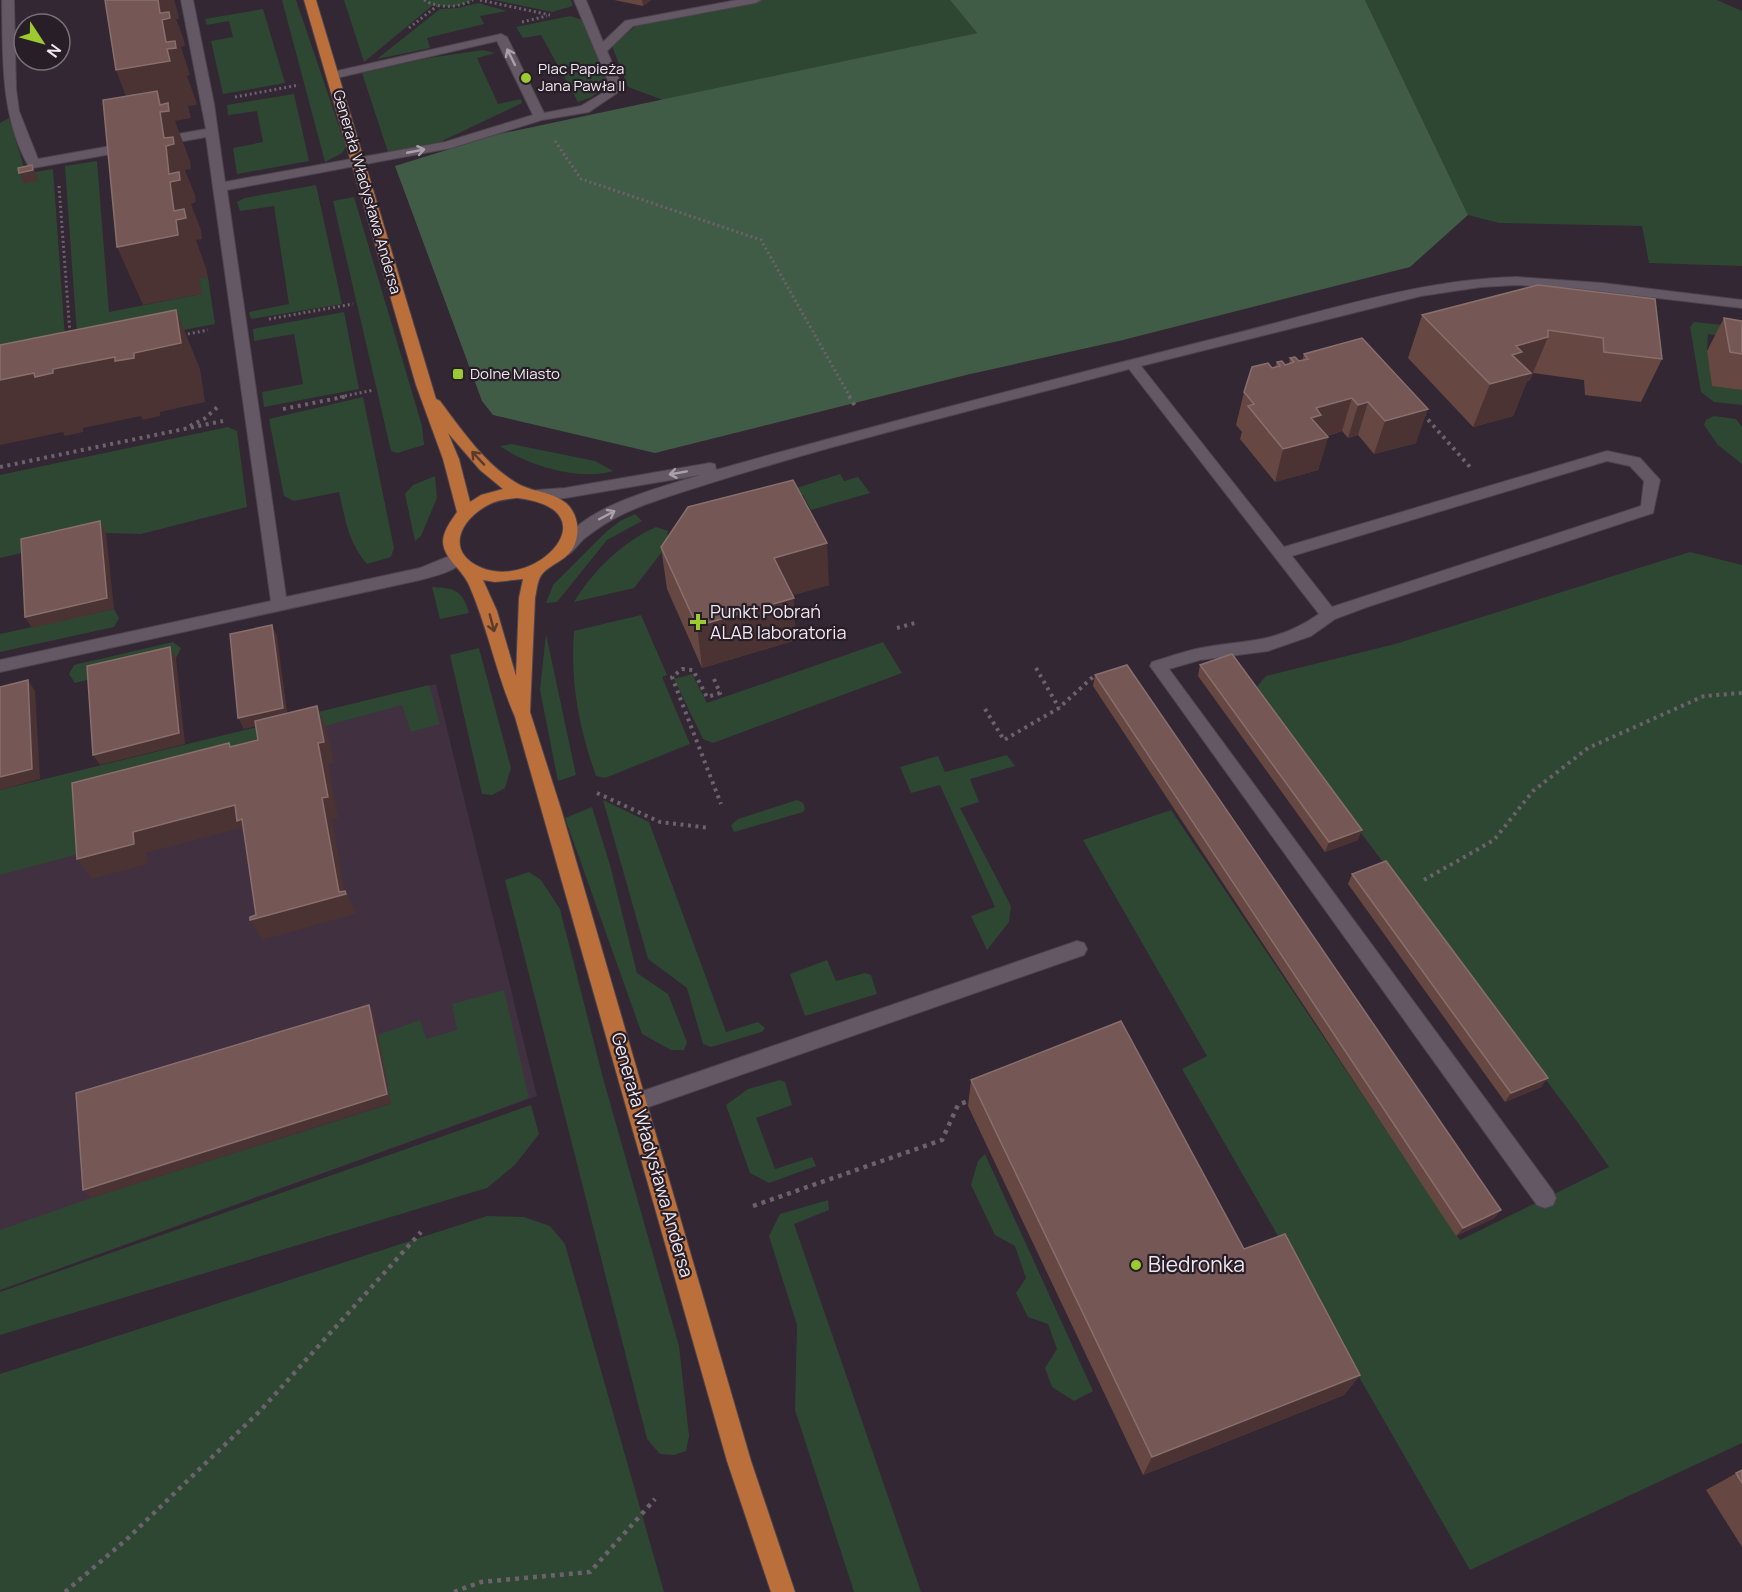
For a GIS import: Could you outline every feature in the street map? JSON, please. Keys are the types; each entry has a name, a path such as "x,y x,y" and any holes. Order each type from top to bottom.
{"main road":[{"name":"Generała Władysława Andersa","path":"310,0 423,385 451,459 465,513"},
{"name":"Generała Władysława Andersa","path":"423,385 430,398 476,457 502,482 530,494"},
{"path":"530,494 554,501 569,517 570,538 562,552 548,564 537,569 508,576 488,575 464,564 451,546 452,531 465,513 485,500 498,496 530,494"},
{"name":"Generała Władysława Andersa","path":"464,564 489,611 511,689 524,717 739,1461 783,1592"},
{"name":"Generała Władysława Andersa","path":"524,717 527,598 530,582 537,569"}],"street":[{"path":"8,0 10,89 13,111 33,164 212,132"},
{"path":"187,0 208,102 279,603"},
{"path":"220,187 447,145 540,117 585,109 617,89 580,0"},
{"path":"601,50 630,23 755,0"},
{"path":"332,75 501,37 540,117"},
{"path":"562,552 588,526 626,506 713,476 1132,364 1421,292 1469,284 1516,281 1576,285 1742,304"},
{"path":"1132,364 1329,615"},
{"path":"530,494 583,490 798,452"},
{"path":"1281,554 1607,456 1635,462 1652,480 1648,509 1329,615 1305,632 1262,647 1200,654 1158,666 1545,1198"},
{"path":"0,666 464,564"},
{"path":"637,1102 1077,949"}],"path":[{"path":"424,0 433,5 447,7 473,0"},
{"path":"480,0 549,15 514,24"},
{"path":"208,102 299,85"},
{"path":"550,132 580,179 761,240 856,407"},
{"path":"57,159 70,344"},
{"path":"175,336 353,304"},
{"path":"0,467 374,390"},
{"path":"180,430 204,418 222,403"},
{"path":"1420,411 1473,470"},
{"path":"897,628 915,622"},
{"path":"1036,668 1059,708"},
{"path":"714,680 720,693 707,697 693,670 682,669 672,677 721,804"},
{"path":"985,709 1004,740 1059,708 1095,675"},
{"path":"1424,880 1494,840 1533,791 1588,748 1704,696 1742,693"},
{"path":"597,793 660,822 710,828"},
{"path":"753,1206 942,1140 958,1105 975,1098"},
{"path":"65,1592 127,1539 261,1410 421,1232"},
{"path":"453,1592 481,1582 590,1572 654,1498"}],"shaded area":[{"path":"436,684 537,1096 0,1290 0,790"}],"green space":[{"path":"282,0 296,0 346,147 342,153 325,162"},
{"path":"344,0 473,0 453,7 433,5 364,62"},
{"path":"495,0 571,0 573,6 552,12"},
{"path":"755,0 950,0 977,33 663,100 628,87 612,46 638,24"},
{"path":"950,0 1365,0 1468,215 1410,267 1123,340 966,375 655,453 493,415 482,401 395,166 495,135 977,33"},
{"path":"1365,0 1717,0 1742,11 1742,266 1649,263 1642,226 1499,223 1468,215"},
{"path":"478,3 507,11 480,16 484,24 427,38 430,48 377,59 440,9 458,8"},
{"path":"263,9 285,83 223,94 211,41 233,37 229,21 207,25 205,19"},
{"path":"570,16 589,22 608,83 592,97 578,102 541,35 523,38 516,27"},
{"path":"483,50 495,53 477,58 498,104 521,99 522,103 440,142 388,152 362,73 429,58"},
{"path":"294,94 309,161 237,174 233,148 263,142 257,111 228,115 227,105"},
{"path":"9,118 24,167 23,174 53,169 66,352 0,365 0,123"},
{"path":"97,161 109,312 201,294 199,278 208,277 215,324 78,350 65,166"},
{"path":"316,185 342,304 251,319 249,312 289,304 274,206 240,211 237,202 245,198"},
{"path":"354,197 422,426 424,445 397,453 391,451 333,201"},
{"path":"344,312 359,389 264,407 262,392 303,384 294,334 254,341 253,329"},
{"path":"1694,322 1742,327 1742,339 1708,334 1707,351 1712,385 1742,390 1742,405 1714,402 1701,392 1690,327"},
{"path":"363,397 394,548 391,557 367,564 351,538 339,492 294,501 284,496 269,419"},
{"path":"1714,416 1736,419 1742,427 1742,464 1718,445 1704,425 1706,420"},
{"path":"228,427 237,431 247,507 141,534 106,533 0,558 0,475"},
{"path":"511,444 595,461 613,471 585,474 555,470 525,460 500,446"},
{"path":"840,474 844,481 858,477 870,493 811,510 803,495 683,525"},
{"path":"435,476 437,498 421,536 415,541 405,494 413,485"},
{"path":"635,514 642,521 607,540 557,602 546,603 553,585 606,532 620,521"},
{"path":"656,527 668,531 665,548 634,588 574,602 609,558 643,533"},
{"path":"1690,552 1742,565 1742,1443 1470,1570 1182,1069 1207,1056 1083,840 1171,810 1460,1240 1609,1167 1254,690 1266,676 1395,644"},
{"path":"432,587 446,588 456,592 464,599 469,613 440,619"},
{"path":"114,609 119,618 114,627 0,652 0,634"},
{"path":"641,615 667,675 662,677 690,744 605,778 596,776 577,705 573,668 574,631"},
{"path":"546,634 576,775 558,781 540,690"},
{"path":"173,642 181,648 176,658 75,683 69,674 74,665"},
{"path":"883,642 902,673 713,743 703,739 674,679 692,674 707,703"},
{"path":"479,648 511,768 505,788 492,795 482,794 450,655"},
{"path":"429,685 440,724 411,732 402,705 266,742 90,851 0,875 0,790"},
{"path":"1007,755 1015,766 970,779 979,802 960,808 1011,906 1009,922 987,950 971,916 995,907 940,785 911,793 900,767 938,756 945,772"},
{"path":"603,800 649,822 726,1032 758,1022 765,1028 762,1032 711,1047 703,1044 687,988 648,959"},
{"path":"797,800 803,803 805,809 803,812 734,832 731,825 738,819"},
{"path":"592,807 610,865 637,973 668,994 687,1042 684,1050 671,1050 642,1034 565,818"},
{"path":"529,872 541,880 560,909 603,1078 679,1346 689,1436 686,1451 674,1455 660,1454 647,1439 505,880"},
{"path":"827,960 836,981 865,973 871,975 877,994 805,1016 790,974"},
{"path":"504,990 529,1098 0,1290 0,1230 91,1198 391,1104 378,1035 420,1020 426,1039 457,1030 452,1004"},
{"path":"780,1080 785,1082 792,1105 756,1118 775,1169 812,1157 816,1166 769,1183 750,1173 726,1105 748,1089"},
{"path":"531,1105 539,1134 515,1165 487,1188 0,1335 0,1292"},
{"path":"985,1154 1093,1391 1074,1401 1052,1387 1045,1368 1057,1349 1048,1324 1028,1317 1016,1293 1026,1278 1015,1246 995,1235 971,1185 978,1161"},
{"path":"828,1200 829,1210 794,1224 921,1592 854,1592 795,1410 797,1325 769,1236 780,1214"},
{"path":"487,1216 524,1217 550,1226 565,1244 664,1592 0,1592 0,1374"}],"building":[{"path":"105,0 158,0 160,13 169,12 170,18 162,20 166,42 175,41 176,48 167,49 170,61 116,70"},
{"path":"157,91 160,105 168,103 169,111 160,112 164,138 173,137 174,144 166,146 169,174 179,172 180,180 170,182 174,211 184,209 186,218 176,220 178,235 117,247 103,100"},
{"path":"32,165 33,170 19,173 18,168"},
{"path":"1538,285 1655,299 1662,359 1604,352 1603,338 1548,330 1548,337 1516,346 1522,352 1512,355 1531,373 1490,384 1422,315"},
{"path":"176,310 181,343 134,353 134,358 115,361 115,357 53,369 53,373 35,377 34,373 0,380 0,345"},
{"path":"1724,318 1742,321 1742,354 1730,352"},
{"path":"1362,338 1428,409 1385,421 1368,402 1358,405 1352,398 1316,408 1321,415 1311,418 1328,437 1283,449 1248,406 1254,404 1244,392 1252,367 1268,363 1272,368 1280,366 1277,362 1282,361 1285,365 1294,362 1290,358 1295,357 1299,361 1308,359 1304,354"},
{"path":"793,480 827,543 774,558 794,598 697,626 661,547 688,507"},
{"path":"100,521 107,598 25,617 21,539"},
{"path":"272,625 283,708 238,718 230,634"},
{"path":"170,647 179,733 93,755 87,666"},
{"path":"1232,654 1362,830 1329,842 1200,665"},
{"path":"1127,665 1501,1210 1463,1228 1095,675"},
{"path":"28,680 32,769 0,777 0,687"},
{"path":"317,706 324,742 318,743 328,797 322,798 339,892 345,891 346,894 250,920 250,917 256,915 242,819 237,821 235,805 133,832 134,844 77,859 72,783 229,743 230,747 258,740 255,721"},
{"path":"1386,861 1548,1078 1511,1093 1352,874"},
{"path":"369,1005 387,1094 83,1190 76,1093"},
{"name":"Biedronka","path":"1121,1021 1244,1249 1285,1234 1360,1375 1152,1457 971,1080"},
{"path":"1742,1470 1742,1483 1736,1473"}],"place":[{"name":"Plac Papieża Jana Pawła II","path":"526,78"},
{"name":"Dolne Miasto","path":"458,374"},
{"name":"Punkt Pobrań ALAB laboratoria","path":"698,622"},
{"name":"Biedronka","path":"1136,1265"}]}
